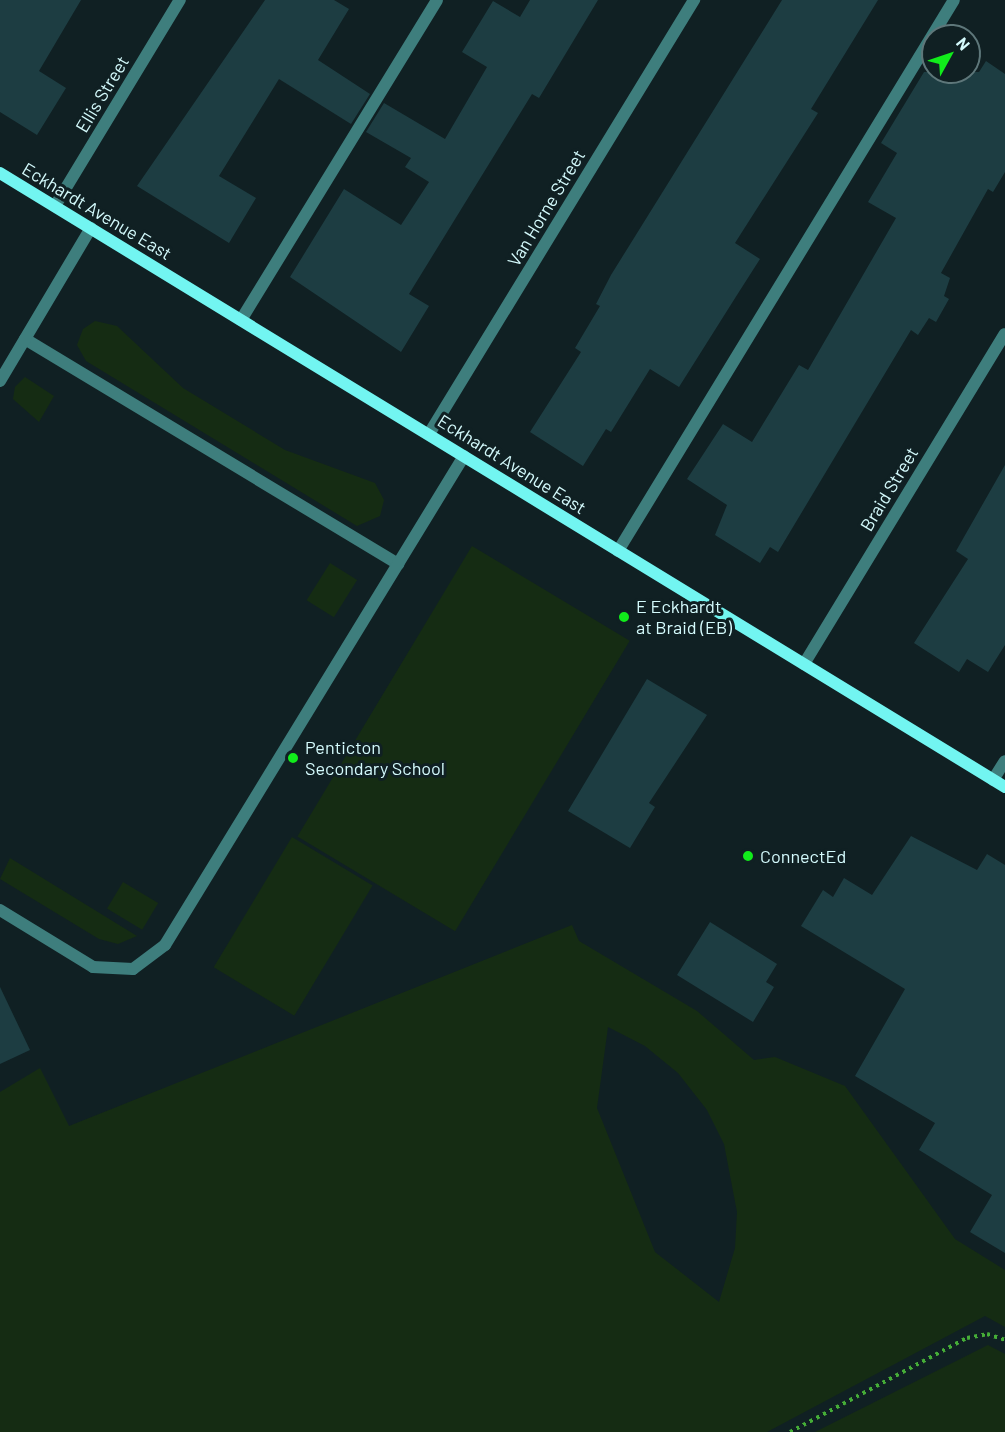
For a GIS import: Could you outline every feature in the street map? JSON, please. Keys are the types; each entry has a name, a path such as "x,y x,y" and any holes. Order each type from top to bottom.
{"main road":[{"name":"Eckhardt Avenue East","path":"0,173 1005,787"}],"street":[{"name":"Ellis Street","path":"55,206 180,0"},
{"path":"242,320 437,0"},
{"name":"Van Horne Street","path":"429,434 694,0"},
{"path":"618,551 954,0"},
{"path":"0,381 91,228"},
{"name":"Braid Street","path":"804,664 1005,334"},
{"path":"25,339 398,564"},
{"path":"0,910 93,967 133,969 165,945 464,456"},
{"path":"993,780 1005,761"}],"path":[{"path":"790,1432 967,1338 987,1334 1005,1340"}],"green space":[{"path":"95,321 117,326 183,388 285,450 375,483 384,500 380,516 357,526 86,361 77,345 83,329"},
{"path":"25,377 54,396 39,422 13,399 15,387"},
{"path":"472,546 630,641 455,931 297,837"},
{"path":"330,563 357,580 334,617 307,600"},
{"path":"292,837 373,885 294,1016 214,967"},
{"path":"10,858 137,936 118,944 99,939 0,879"},
{"path":"123,882 158,903 142,930 107,909"},
{"path":"572,925 579,941 697,1011 754,1060 775,1057 845,1086 955,1239 1005,1270 1005,1327 985,1316 767,1432 0,1432 0,1092 40,1068 69,1126","holes":["608,1027 645,1046 678,1073 707,1110 724,1144 737,1212 735,1248 719,1302 655,1252 597,1108"]},
{"path":"988,1345 1005,1354 1005,1432 815,1432"}],"building":[{"path":"0,0 81,0 39,71 66,88 37,135 0,112"},
{"path":"265,0 334,0 349,9 318,60 370,94 351,124 279,79 219,176 256,198 229,243 137,186"},
{"path":"530,0 598,0 539,98 532,94 409,294 429,306 401,352 290,277 344,189 401,225 429,182 405,167 411,158 366,132 384,103 445,139 487,67 462,52 493,1 520,17"},
{"path":"782,0 878,0 811,109 818,113 735,243 760,259 679,387 650,369 611,432 606,429 583,466 530,432 581,352 575,348 600,306 596,304 611,275"},
{"path":"986,61 1005,74 1005,172 993,192 988,189 941,273 950,278 944,296 949,299 936,322 929,318 918,335 911,330 778,552 770,547 760,563 715,535 727,505 687,479 723,424 752,442 799,365 808,370 896,218 868,202 897,153 881,143 921,77 921,84 981,84 981,69"},
{"path":"1005,465 1005,645 988,672 967,659 959,672 914,643 968,559 956,551"},
{"path":"647,679 707,715 649,803 655,807 630,848 568,811"},
{"path":"911,836 977,870 987,854 1005,865 1005,1253 970,1232 992,1195 919,1150 935,1123 855,1076 905,989 801,926 823,890 833,897 844,878 872,895"},
{"path":"710,922 777,964 766,982 774,987 753,1022 677,975"},
{"path":"0,987 30,1050 0,1064"}],"place":[{"name":"E Eckhardt at Braid (EB)","path":"624,617"},
{"name":"Penticton Secondary School","path":"293,758"},
{"name":"ConnectEd","path":"748,856"}]}
